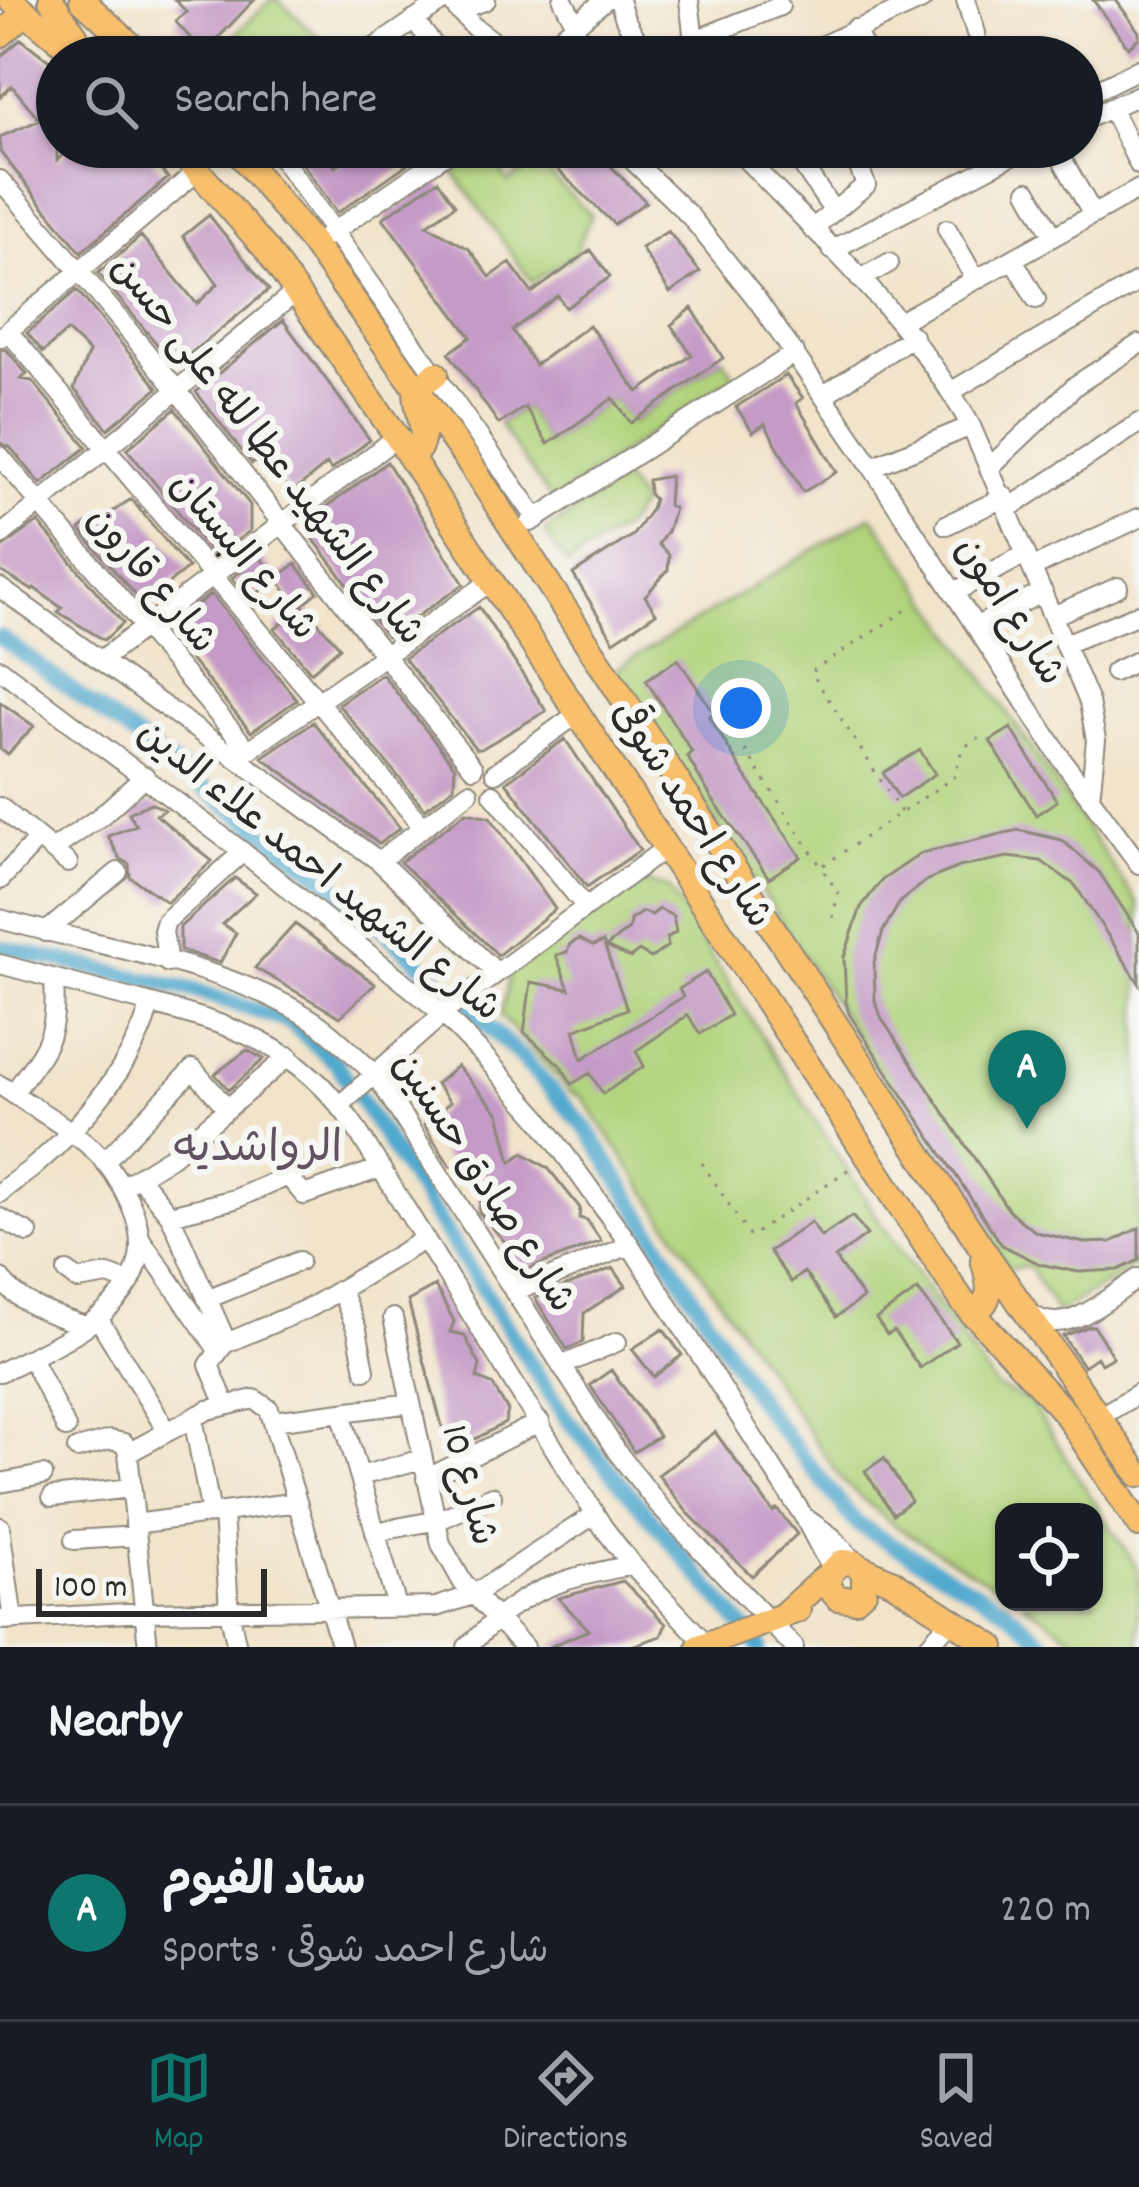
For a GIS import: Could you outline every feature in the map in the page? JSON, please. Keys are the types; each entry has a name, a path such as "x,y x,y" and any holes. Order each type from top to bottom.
{"main road":[{"path":"51,0 76,36"},
{"path":"82,0 121,36"},
{"path":"0,35 19,6 55,36"},
{"name":"شارع احمد شوقى","path":"255,168 324,238 426,382 471,466 526,526 979,1244 1134,1458"},
{"name":"شارع احمد شوقى","path":"200,170 297,291 462,533 972,1314 1066,1414 1139,1525"},
{"path":"403,447 420,451 424,440 426,382"},
{"path":"462,533 448,478 456,467 471,466"},
{"path":"972,1314 986,1303 990,1291 979,1244"},
{"path":"1025,1367 1011,1328 1028,1311"},
{"path":"705,1646 775,1618 844,1568"},
{"path":"844,1568 832,1594 849,1600"},
{"name":"شارع الشهيد احمد علاء الدين","path":"844,1568 923,1602 993,1647"},
{"name":"شارع الشهيد احمد علاء الدين","path":"775,1618 849,1600 889,1596 923,1602"}],"street":[{"path":"391,36 450,4 486,0"},
{"path":"563,0 576,25"},
{"path":"563,36 605,0"},
{"path":"619,0 633,36"},
{"path":"689,0 693,36"},
{"path":"841,36 884,8 922,0"},
{"path":"966,0 976,34"},
{"path":"705,36 780,3 786,28"},
{"path":"450,4 489,36"},
{"path":"414,20 426,36"},
{"path":"854,29 858,36"},
{"path":"1103,87 1139,69"},
{"path":"1103,112 1139,95"},
{"path":"1112,108 1139,165"},
{"path":"286,168 324,238 426,168"},
{"name":"شارع امون","path":"641,168 702,230 795,353 1090,798 1139,864"},
{"path":"754,168 907,329 971,426 1007,503 1093,721 1096,760 1090,798"},
{"path":"804,168 832,209"},
{"path":"812,229 867,182 861,168"},
{"path":"832,250 988,168"},
{"path":"1067,168 1093,214"},
{"path":"4,334 200,170"},
{"name":"شارع الشهيد عطا لله على حسن","path":"0,180 178,390 473,769"},
{"path":"824,395 976,280 1139,189"},
{"path":"1028,191 1053,236"},
{"path":"947,229 976,280"},
{"path":"1013,259 1036,298"},
{"path":"860,279 889,263"},
{"path":"952,391 1139,281"},
{"path":"0,536 297,291"},
{"name":"شارع البستان","path":"4,334 106,448 423,827"},
{"path":"991,466 1076,385 1139,344"},
{"path":"426,382 526,526 795,353"},
{"path":"946,525 1007,503 1139,423"},
{"path":"872,467 971,426"},
{"path":"101,660 283,523 403,447"},
{"name":"شارع قارون","path":"0,456 144,627 242,755"},
{"path":"954,592 1139,518"},
{"path":"242,755 493,580"},
{"name":"شارع الشهيد احمد علاء الدين","path":"0,587 242,755 379,861 493,976"},
{"path":"1053,616 1118,587"},
{"path":"977,626 1042,592"},
{"path":"1065,644 1139,614"},
{"path":"1114,672 1139,660"},
{"path":"0,695 6,673"},
{"name":"شارع الشهيد احمد علاء الدين","path":"6,673 447,1011 538,1117 630,1245 804,1517 832,1538 844,1568"},
{"path":"495,772 580,712"},
{"path":"482,766 495,772 498,781 493,794 478,797 470,791 467,777 473,769 482,766"},
{"path":"0,880 53,851 145,776"},
{"path":"379,861 470,791"},
{"path":"493,794 586,907"},
{"path":"0,807 53,851"},
{"path":"343,1102 447,1011 667,847"},
{"path":"168,963 166,921 243,852"},
{"path":"46,932 118,872"},
{"name":"شارع صادق حسنين","path":"0,920 168,963 274,998 309,1017 370,1079 616,1452 661,1508 775,1618 794,1647"},
{"name":"شارع صادق حسنين","path":"0,964 244,1031 289,1056 343,1102 595,1514 632,1565 705,1646"},
{"path":"54,979 52,1036 6,1090 69,1132 170,1215 223,1347"},
{"path":"0,1193 69,1132 134,1050 151,1004"},
{"path":"130,1182 172,1156 289,1056"},
{"path":"104,1162 193,1069 226,1107"},
{"path":"170,1215 235,1199 288,1176 304,1195 381,1168"},
{"path":"0,1372 92,1322 117,1302 130,1283 140,1238 130,1182"},
{"path":"0,1218 28,1233"},
{"path":"140,1238 223,1347"},
{"path":"226,1406 209,1365 223,1347 341,1291 425,1239"},
{"path":"514,1292 630,1245"},
{"path":"206,1299 299,1262"},
{"path":"67,1272 78,1280 108,1276 130,1283"},
{"path":"0,1278 29,1306 92,1322 167,1431"},
{"path":"1028,1311 1046,1323 1067,1323 1139,1278"},
{"path":"341,1291 357,1330 364,1370"},
{"name":"شارع 10","path":"393,1318 434,1520 447,1558 473,1595 524,1647"},
{"path":"560,1366 617,1342"},
{"path":"31,1357 66,1428"},
{"path":"1101,1416 1139,1393"},
{"path":"128,1453 193,1417 258,1400 266,1405 341,1647"},
{"path":"273,1421 411,1403"},
{"path":"341,1412 397,1607"},
{"path":"193,1417 217,1513 237,1647"},
{"path":"426,1479 540,1422"},
{"path":"76,1449 115,1439 124,1443 128,1453 145,1612 144,1646"},
{"path":"360,1476 422,1459"},
{"path":"0,1483 43,1475"},
{"path":"52,1497 131,1488"},
{"path":"375,1532 434,1520 492,1496"},
{"path":"74,1540 297,1502"},
{"path":"0,1527 6,1620 145,1612 436,1607 473,1595 595,1514"},
{"path":"466,1647 521,1600 566,1579 632,1565"},
{"path":"927,1647 952,1619"}],"path":[{"path":"901,812 811,672 911,607"},
{"path":"821,867 954,777 964,747 979,737"},
{"path":"745,750 838,892 832,918"},
{"path":"702,1163 750,1237 868,1156"}],"green space":[{"path":"271,0 278,0 318,36 234,36"},
{"path":"499,168 508,182 528,168 543,168 591,215 575,254 532,282 453,171"},
{"path":"723,358 735,376 552,501 499,424 525,407 548,444 613,398 632,423"},
{"path":"624,479 641,504 626,526 567,565 544,532"},
{"path":"872,515 1139,905 1139,1264 1057,1313 1029,1267 1008,1268 616,669"},
{"path":"641,881 668,888 878,1219 996,1387 1030,1402 1095,1503 995,1503 995,1586 892,1524 843,1482 583,1098 570,1091 501,1016 510,973"},
{"path":"1103,1515 1139,1571 1139,1647 1087,1647 1035,1611 1103,1611"}],"building":[{"path":"175,0 254,0 220,36 189,36 175,21 187,12"},
{"path":"1093,0 1116,0 1139,38 1128,47"},
{"path":"21,39 36,51 36,115 12,86 0,97 0,57"},
{"path":"36,122 36,168 159,168 168,178 81,252 0,152 0,137"},
{"path":"306,168 402,168 337,213"},
{"path":"556,168 613,168 646,202 614,224"},
{"path":"438,180 455,205 427,225 469,249 490,277 510,263 532,293 591,250 610,277 566,308 558,296 512,330 535,365 589,325 638,392 692,355 671,325 692,308 723,358 631,423 613,398 548,444 525,407 499,424 449,353 471,337 383,218"},
{"path":"209,215 269,290 175,366 98,273 141,236 197,304 218,284 183,236"},
{"path":"668,231 700,272 670,293 641,248"},
{"path":"77,290 158,388 108,429 74,389 89,352 67,331 43,352 27,333"},
{"path":"283,320 370,440 331,470 327,464 292,493 260,458 252,464 196,392"},
{"path":"6,349 27,374 21,379 32,381 87,447 41,484 10,447 0,443 0,350"},
{"path":"786,375 803,398 796,403 837,472 803,492 765,424 753,432 736,407"},
{"path":"175,409 250,505 250,531 215,557 127,449"},
{"path":"387,462 464,584 387,637 312,537 313,517"},
{"path":"670,476 668,505 674,509 658,544 669,555 668,570 645,596 656,613 614,641 573,574 633,535 654,499 648,480"},
{"path":"131,499 188,568 143,604 80,530"},
{"path":"38,522 123,623 104,640 58,612 62,608 34,588 0,571 0,549"},
{"path":"260,557 277,577 251,599 232,578"},
{"path":"296,564 318,592 297,609 277,577"},
{"path":"211,594 297,700 251,732 164,629"},
{"path":"303,606 340,647 311,672 275,629"},
{"path":"479,607 546,711 476,749 404,658"},
{"path":"678,659 714,713 709,716 744,774 801,857 769,878 711,797 687,756 692,752 646,680"},
{"path":"382,674 455,767 454,787 425,809 338,704"},
{"path":"0,702 34,726 8,754 0,749"},
{"path":"313,722 400,828 379,844 262,757"},
{"path":"1011,728 1057,801 1036,815 990,741"},
{"path":"565,739 640,850 587,887 506,782"},
{"path":"920,750 935,774 899,798 883,773"},
{"path":"151,803 165,810 156,815 212,861 167,902 130,877 129,864 120,859 108,836 136,825 129,813"},
{"path":"466,812 490,817 555,909 498,955 400,862"},
{"path":"1018,830 1062,840 1099,872 1139,933 1139,983 1075,885 1041,861 1008,857 959,867 927,880 900,902 883,931 874,962 875,1001 882,1019 1008,1209 1020,1220 1036,1232 1084,1243 1111,1242 1139,1228 1139,1260 1118,1270 1078,1272 1040,1264 1002,1245 849,1014 846,1002 844,957 861,907 882,880 922,853"},
{"path":"235,878 256,893 222,924 236,933 220,963 180,950 180,927"},
{"path":"659,909 673,916 676,932 667,938 668,946 651,958 639,951 630,958 606,947 629,929 630,920"},
{"path":"295,924 375,984 340,1017 255,968"},
{"path":"579,939 593,946 603,942 627,1009 574,1030 582,1059 683,997 679,989 706,972 730,1015 700,1034 688,1015 636,1051 644,1066 603,1094 590,1073 572,1084 561,1066 524,1032 531,982 569,989 556,955 567,952"},
{"path":"247,1050 264,1059 229,1090 215,1074"},
{"path":"457,1066 499,1113 511,1162 523,1153 548,1168 580,1208 579,1218 587,1220 601,1241 518,1273 505,1242 479,1212 484,1172 450,1166 424,1125 450,1102 436,1084"},
{"path":"852,1216 867,1235 835,1258 863,1298 836,1317 804,1272 791,1282 769,1251 811,1222 821,1237"},
{"path":"613,1268 626,1286 584,1313 583,1342 567,1349 535,1298"},
{"path":"435,1286 454,1321 450,1332 464,1335 480,1365 477,1378 492,1384 508,1411 505,1423 460,1447 445,1437 408,1301"},
{"path":"918,1290 957,1342 920,1368 894,1331 887,1335 876,1319"},
{"path":"1090,1326 1113,1357 1101,1364 1097,1357 1083,1366 1063,1336"},
{"path":"663,1329 682,1355 654,1377 632,1349"},
{"path":"611,1370 659,1436 634,1452 590,1385"},
{"path":"715,1432 773,1512 777,1509 797,1534 752,1576 687,1512 658,1475"},
{"path":"884,1458 911,1501 893,1514 865,1471"},
{"path":"623,1581 666,1624 661,1636 629,1647 549,1647 589,1630 558,1598"}],"waterway":[{"path":"0,637 337,887 519,1055 587,1129 762,1406 857,1524 1004,1608 1049,1647"},
{"path":"0,947 193,990 290,1022 337,1064 565,1417 760,1647"}],"place":[{"name":"ستاد الفيوم","path":"1027,1129"}],"district":[{"name":"الرواشديه","path":"258,1151"}]}
